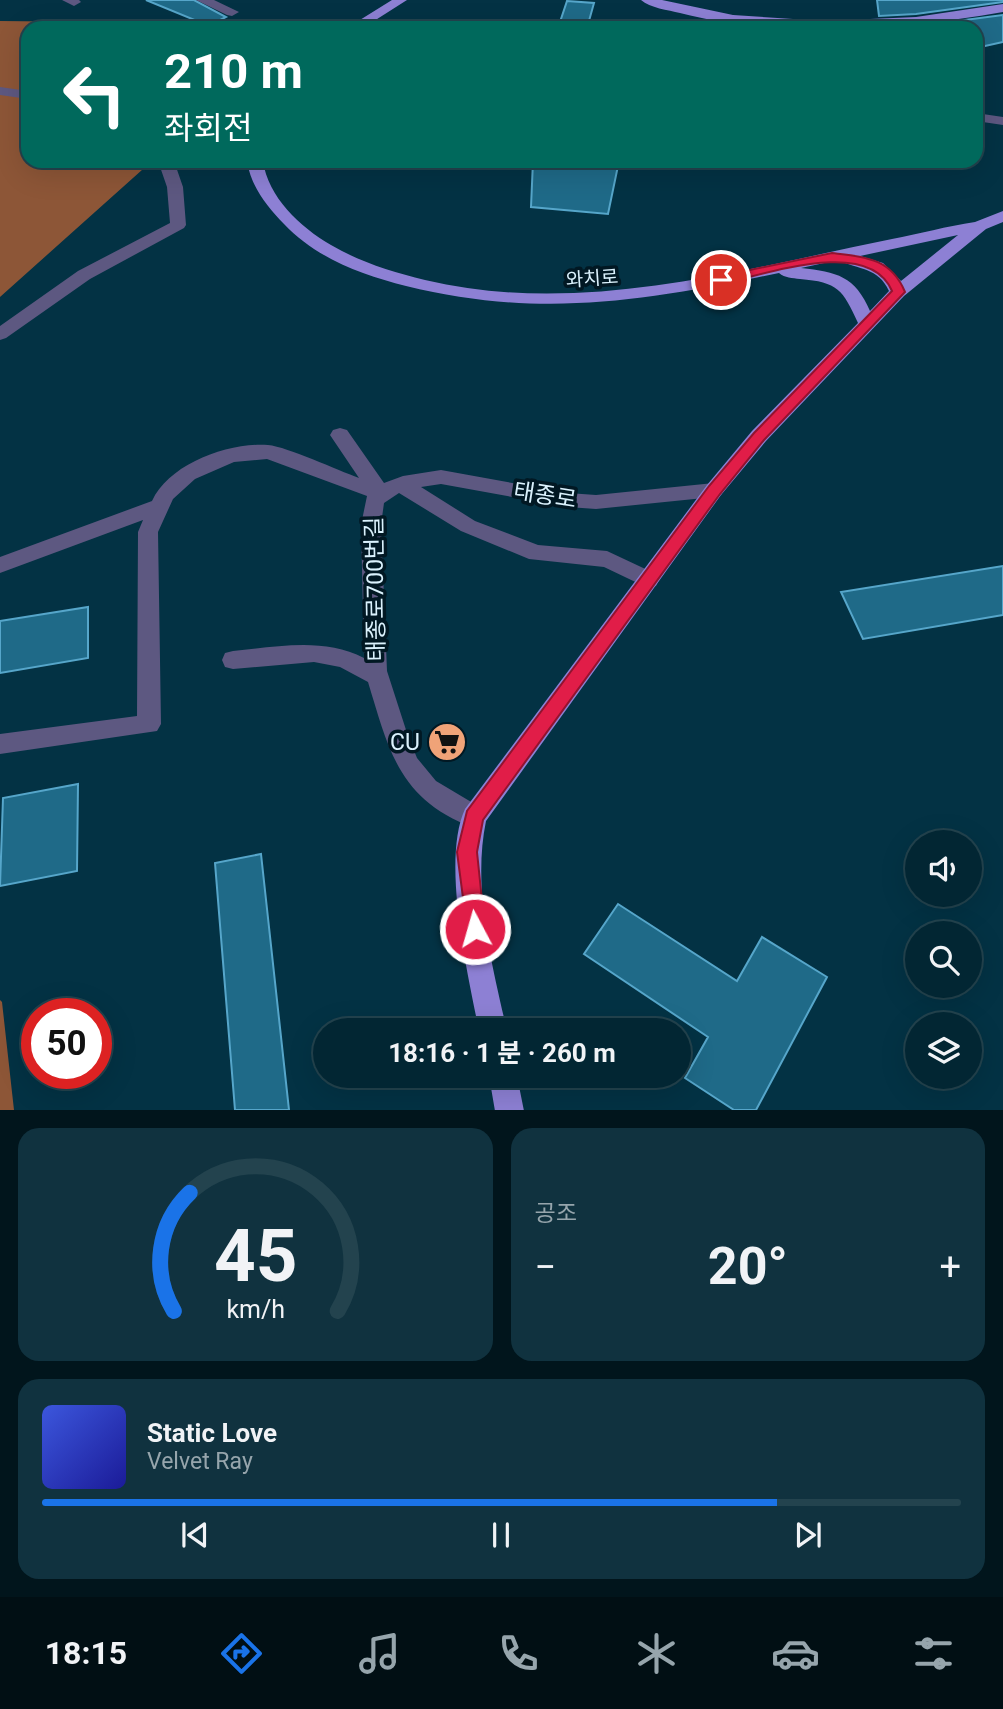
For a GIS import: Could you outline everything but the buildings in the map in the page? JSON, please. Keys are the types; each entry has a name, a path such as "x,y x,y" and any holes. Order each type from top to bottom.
{"main road":[{"path":"366,21 401,0"},
{"path":"647,0 722,21"},
{"path":"919,21 1003,8"},
{"name":"와치로","path":"257,168 264,190 279,209 304,234 327,250 373,272 422,286 511,301 567,302 634,296 980,226"},
{"path":"490,1018 477,954 467,852 474,817 715,490 759,436 898,292 980,226 1003,216"},
{"path":"832,257 867,262 892,276 898,292"},
{"path":"764,271 827,276 853,292 867,325"},
{"path":"505,1088 510,1110"}],"street":[{"path":"202,0 232,12"},
{"path":"0,91 21,94"},
{"path":"983,118 1003,121"},
{"path":"0,334 84,275 178,225 175,187 168,168"},
{"path":"340,435 390,489"},
{"path":"0,744 149,724 148,532 165,495 188,474 231,455 268,452 390,489 468,526 536,553 607,559 648,580"},
{"name":"태종로","path":"390,489 423,478 441,477 568,500 596,502 715,490"},
{"name":"태종로700번길","path":"390,489 374,501 371,525 378,676 395,733 408,764 427,789 474,817"},
{"path":"0,565 160,506"},
{"path":"233,660 314,653 344,658 378,676"}],"shaded area":[{"path":"0,21 21,21 21,168 144,168 0,297"},
{"path":"0,1000 2,1002 14,1110 0,1110"}],"place":[{"name":"CU","path":"447,742"}],"route":[{"path":"475,929 467,852 474,817 715,490 759,436 898,292 892,276 867,262 832,257 721,280"}]}
